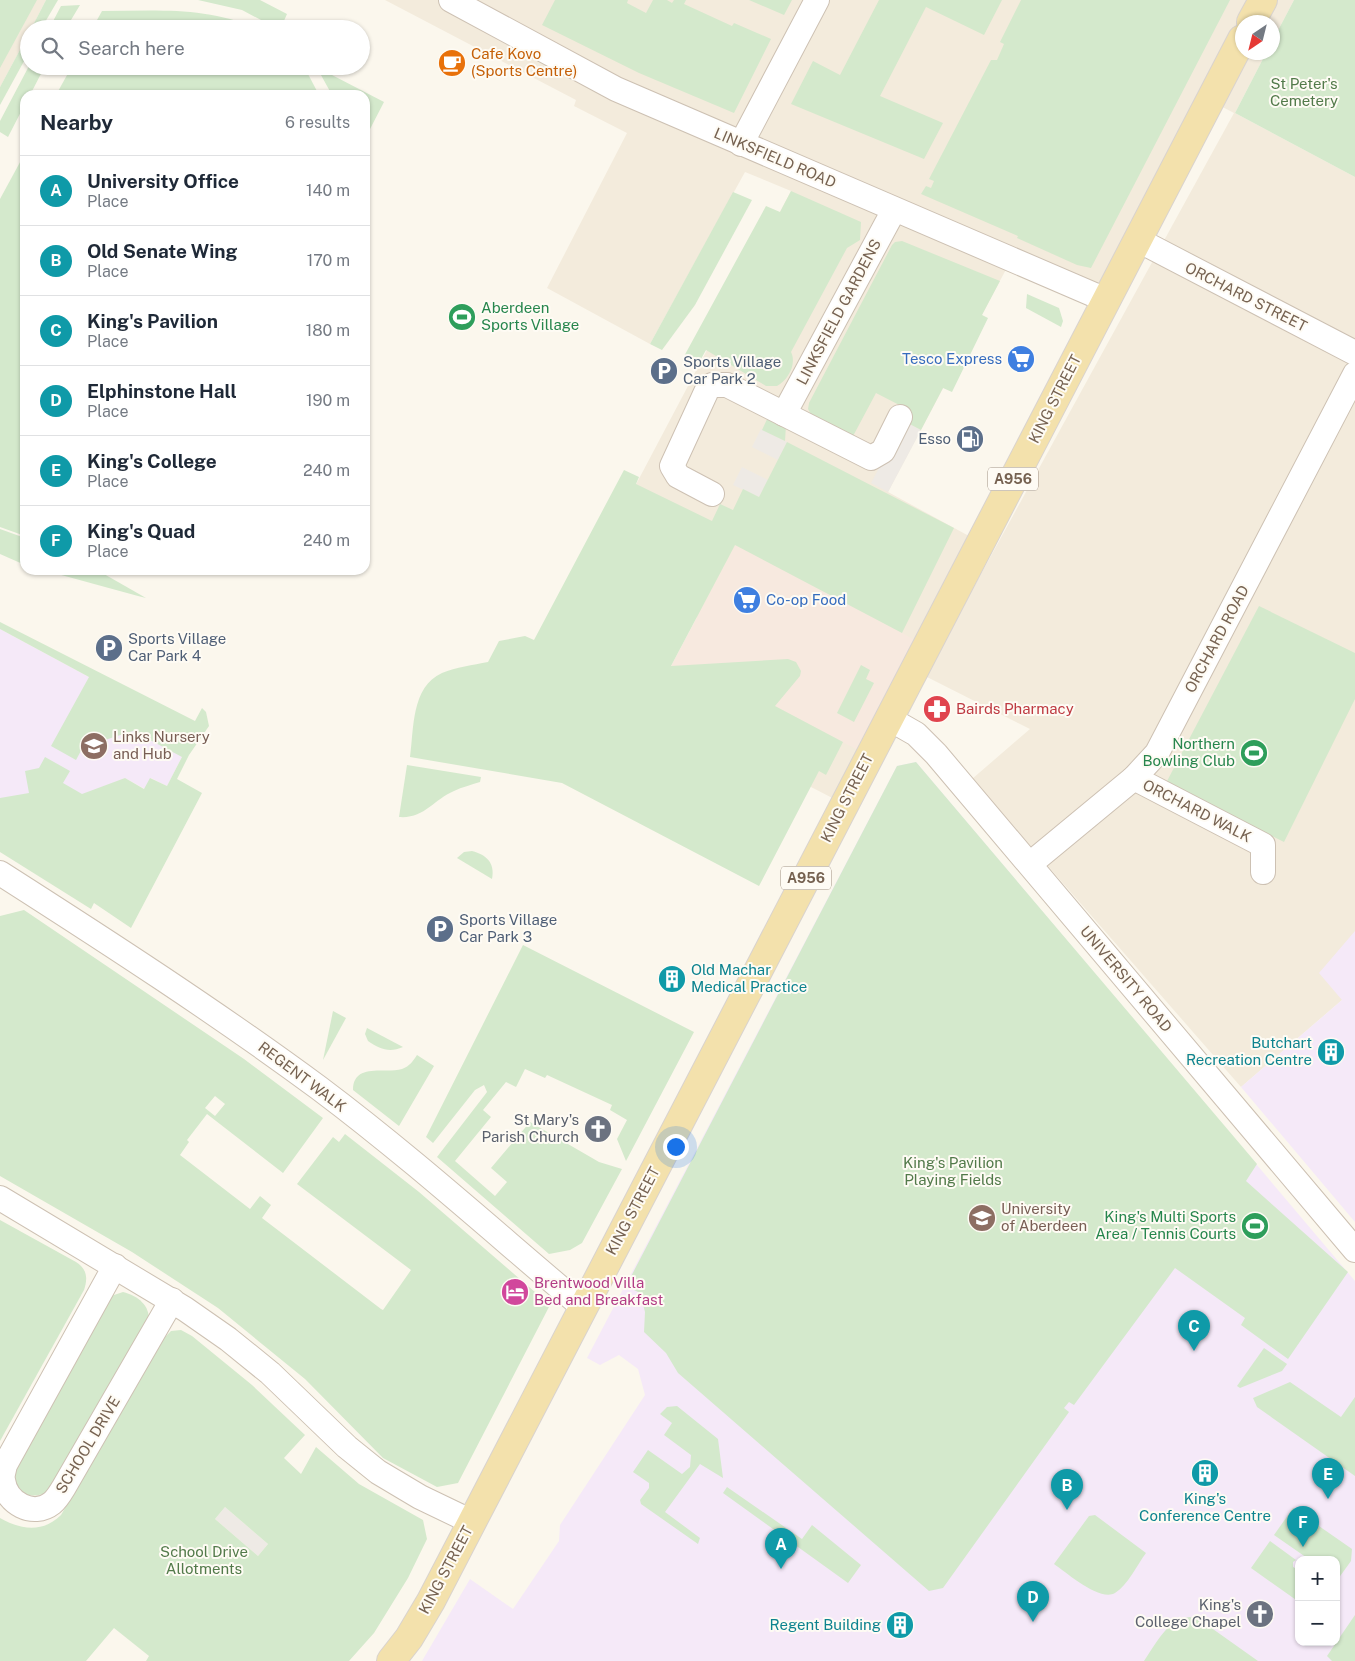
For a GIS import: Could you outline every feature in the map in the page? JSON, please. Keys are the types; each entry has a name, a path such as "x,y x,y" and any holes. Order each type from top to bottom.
{"main road":[{"path":"1255,15 1263,0"},
{"name":"KING STREET","path":"391,1661 417,1625 472,1522 1235,53"}],"street":[{"name":"LINKSFIELD ROAD","path":"451,0 616,89 1106,300"},
{"path":"741,144 817,0"},
{"name":"LINKSFIELD GARDENS","path":"784,414 894,210"},
{"name":"ORCHARD STREET","path":"1138,240 1355,353"},
{"name":"ORCHARD ROAD","path":"1030,864 1134,778 1156,753 1355,374"},
{"path":"712,494 678,476 672,466 707,390 712,385 727,385 871,458 883,451 900,417"},
{"name":"UNIVERSITY ROAD","path":"888,718 914,733 925,742 1355,1250"},
{"name":"ORCHARD WALK","path":"1134,778 1263,845 1263,872"},
{"name":"REGENT WALK","path":"0,873 213,1013 318,1088 450,1193 584,1308"},
{"path":"0,1198 172,1300 228,1339 270,1373 347,1447 378,1472 420,1497 472,1522"},
{"name":"SCHOOL DRIVE","path":"115,1266 5,1465 2,1479 7,1494 19,1506 36,1510 52,1503 64,1488 172,1300"}],"shaded area":[{"path":"0,0 46,0 36,20 20,20 20,50 0,87"},
{"path":"385,0 1294,0 1280,27 1280,15 1235,15 1235,60 1262,60 1235,113 1355,177 1355,933 1342,1000 1241,1087 972,779 1030,729 925,676 1234,113 1211,101 1106,300 1011,260 888,492 980,542 844,804 811,787 623,509 791,191 745,172 650,344 547,288 627,133 574,106 576,100"},
{"path":"904,421 921,430 888,492 871,483"},
{"path":"761,429 787,442 778,460 752,447"},
{"path":"742,467 768,480 759,497 733,485"},
{"path":"738,540 910,616 902,633 924,645 867,755 741,688 671,666"},
{"name":"Links Nursery and Hub","path":"0,629 89,677 86,683 182,757 167,786 151,778 145,789 125,778 0,852"},
{"name":"University of Aberdeen","path":"916,762 1355,1281 1355,1661 422,1661 470,1579 513,1609 559,1541 560,1525 645,1395 638,1369 619,1355 600,1365 587,1358 897,766"},
{"path":"1355,931 1355,1222 1241,1087 1342,1000 1319,973"},
{"path":"225,1507 268,1544 258,1556 215,1519"}],"green space":[{"path":"0,0 37,0 26,20 20,20 20,31 0,68"},
{"path":"46,0 58,0 46,20 36,20"},
{"path":"198,0 260,0 287,14 284,20 261,20 242,10"},
{"path":"555,0 628,0 627,3 646,13 653,0 667,0 672,3 674,0 686,0 684,4 732,26 734,23 771,39 734,113 639,73 542,25"},
{"path":"749,0 792,0 784,15"},
{"path":"879,0 1002,0 984,35 926,7 880,96 943,123 924,159 791,104 813,61 840,75"},
{"path":"1021,0 1230,0 1091,268 1077,265 1017,238 1018,236 921,194 926,186 931,188 934,181 929,179 991,60 997,60 1004,44 1000,42"},
{"name":"St Peter's Cemetery","path":"1294,0 1355,0 1355,177 1235,113 1262,60 1280,60 1280,27"},
{"path":"80,5 71,20 54,20 61,6"},
{"path":"102,11 181,11 219,16 232,20 97,20"},
{"path":"20,50 20,68 0,105 0,87"},
{"path":"24,75 40,75 33,90 20,90 20,114 8,137 0,132 0,121"},
{"path":"67,75 309,75 316,90 59,90"},
{"path":"321,75 332,75 361,90 329,90"},
{"path":"370,95 384,102 370,129"},
{"path":"20,162 20,534 0,527 0,199"},
{"path":"791,191 861,222 860,240 847,248 791,352 793,362 788,376 777,386 766,386 706,350 696,368 682,360 766,206 780,212"},
{"path":"733,192 752,200 695,305 662,350 650,344"},
{"path":"902,241 1000,281 982,315 988,318 952,392 943,388 921,430 904,421 909,410 876,393 852,438 812,416 808,409 809,403 892,245 895,242"},
{"path":"1027,294 1059,308 1063,321 1061,327 1026,308"},
{"path":"769,415 786,425 785,441 762,430"},
{"path":"787,442 954,528 902,633 735,545 671,666 788,659 796,662 801,671 800,676 775,706 843,742 826,775 819,771 759,886 562,783 410,757 416,710 424,688 432,679 442,673 488,662 499,641 525,636 534,640 624,470 639,477 636,484 712,521 720,504 733,510 743,489 759,497"},
{"path":"0,529 20,536 20,563 0,554"},
{"path":"61,575 106,575 146,598"},
{"path":"1259,606 1355,653 1355,699 1284,842 1166,783"},
{"path":"0,622 195,721 202,708 206,712 209,726 189,755 177,779 202,793 131,928 94,903 91,909 0,852 0,798 29,793 25,771 39,768 45,757 70,771 63,783 82,794 125,778 144,789 150,778 167,786 182,757 133,731 83,747 76,760 51,746 89,677 0,629"},
{"path":"861,665 870,670 866,679 874,683 854,722 837,713"},
{"name":"King's Pavilion Playing Fields","path":"916,762 1257,1164 1246,1181 1348,1272 1288,1359 1241,1325 1245,1318 1175,1268 1074,1405 1069,1402 1064,1408 1069,1412 943,1588 929,1591 678,1373 666,1353 644,1332 645,1312 640,1293 626,1286 897,766"},
{"path":"407,765 481,777 480,782 460,788 422,812 408,817 399,817"},
{"path":"472,851 489,860 493,873 492,879 457,858 464,852"},
{"path":"24,910 244,1059 323,1118 283,1173 207,1114 187,1140 189,1142 180,1155 250,1209 260,1196 271,1205 262,1218 381,1309 383,1310 411,1270 297,1184 333,1137 339,1142 345,1134 419,1192 550,1305 458,1483 437,1487 383,1458 305,1379 218,1308 132,1252 0,1176 0,916","holes":["215,1096 225,1104 215,1116 205,1108"]},
{"path":"523,945 694,1032 626,1161 617,1139 627,1120 610,1110 612,1105 547,1075 545,1078 525,1069 516,1087 506,1082 483,1110 491,1117 455,1161 495,1196 507,1182 491,1168 530,1122 599,1162 622,1169 582,1243 570,1250 549,1254 437,1157 487,1092 484,1085 475,1090 433,1143 426,1137"},
{"path":"333,1011 346,1018 323,1060"},
{"path":"367,1028 403,1047 389,1050 377,1046 368,1041 365,1034"},
{"path":"417,1055 434,1066 399,1126 353,1090 354,1081 364,1072 402,1069 409,1065"},
{"path":"0,1220 76,1262 84,1271 86,1282 84,1290 0,1441"},
{"path":"123,1292 134,1296 142,1302 149,1316 149,1322 51,1492 35,1495 23,1493 16,1485 12,1469 108,1297"},
{"name":"School Drive Allotments","path":"181,1330 192,1336 252,1385 305,1435 284,1458 301,1474 316,1447 359,1484 423,1520 427,1539 408,1578 374,1633 349,1661 146,1661 149,1656 114,1628 86,1661 0,1661 0,1518 16,1525 32,1528 47,1525 61,1515 165,1337 171,1331","holes":["225,1507 268,1544 258,1556 215,1519"]},
{"path":"1264,1348 1287,1364 1282,1371 1240,1388 1237,1386"},
{"path":"1290,1382 1341,1417 1355,1397 1355,1476 1257,1407 1253,1398"},
{"path":"677,1406 718,1439 723,1478 700,1464 665,1512 700,1538 698,1544 641,1504 640,1500 649,1488 649,1483 633,1472 648,1450 682,1474 690,1467 691,1455 664,1435 672,1423 660,1414 667,1407"},
{"path":"727,1487 802,1539 812,1525 861,1565 848,1583 723,1493"},
{"path":"1293,1508 1352,1549 1351,1561 1340,1576 1340,1556 1304,1556 1274,1535"},
{"path":"1095,1515 1146,1553 1124,1585 1115,1593 1109,1595 1101,1594 1075,1580 1054,1564 1089,1516"},
{"path":"1270,1541 1295,1559 1293,1567 1295,1568 1295,1599 1251,1568"},
{"path":"1355,1615 1355,1661 1332,1661 1327,1656 1334,1646 1340,1646 1340,1637"},
{"path":"1190,1617 1203,1622 1258,1661 1144,1661 1169,1627 1175,1622"}],"place":[{"name":"Cafe Kovo (Sports Centre)","path":"452,63"},
{"name":"Aberdeen Sports Village","path":"462,317"},
{"name":"Tesco Express","path":"1021,359"},
{"name":"Sports Village Car Park 2","path":"664,371"},
{"name":"Esso","path":"970,439"},
{"name":"Co-op Food","path":"747,600"},
{"name":"Sports Village Car Park 4","path":"109,648"},
{"name":"Bairds Pharmacy","path":"937,709"},
{"name":"Links Nursery and Hub","path":"94,746"},
{"name":"Northern Bowling Club","path":"1254,753"},
{"name":"Sports Village Car Park 3","path":"440,929"},
{"name":"Old Machar Medical Practice","path":"672,979"},
{"name":"Butchart Recreation Centre","path":"1331,1052"},
{"name":"St Mary's Parish Church","path":"598,1129"},
{"name":"University of Aberdeen","path":"982,1218"},
{"name":"King's Multi Sports Area / Tennis Courts","path":"1255,1226"},
{"name":"Brentwood Villa Bed and Breakfast","path":"515,1292"},
{"name":"King's Pavilion","path":"1194,1351"},
{"name":"King's Conference Centre","path":"1205,1473"},
{"name":"King's College","path":"1328,1499"},
{"name":"Old Senate Wing","path":"1067,1510"},
{"name":"King's Quad","path":"1303,1547"},
{"name":"University Office","path":"781,1569"},
{"name":"King's College Chapel","path":"1260,1614"},
{"name":"Elphinstone Hall","path":"1033,1622"},
{"name":"Regent Building","path":"900,1625"}]}
